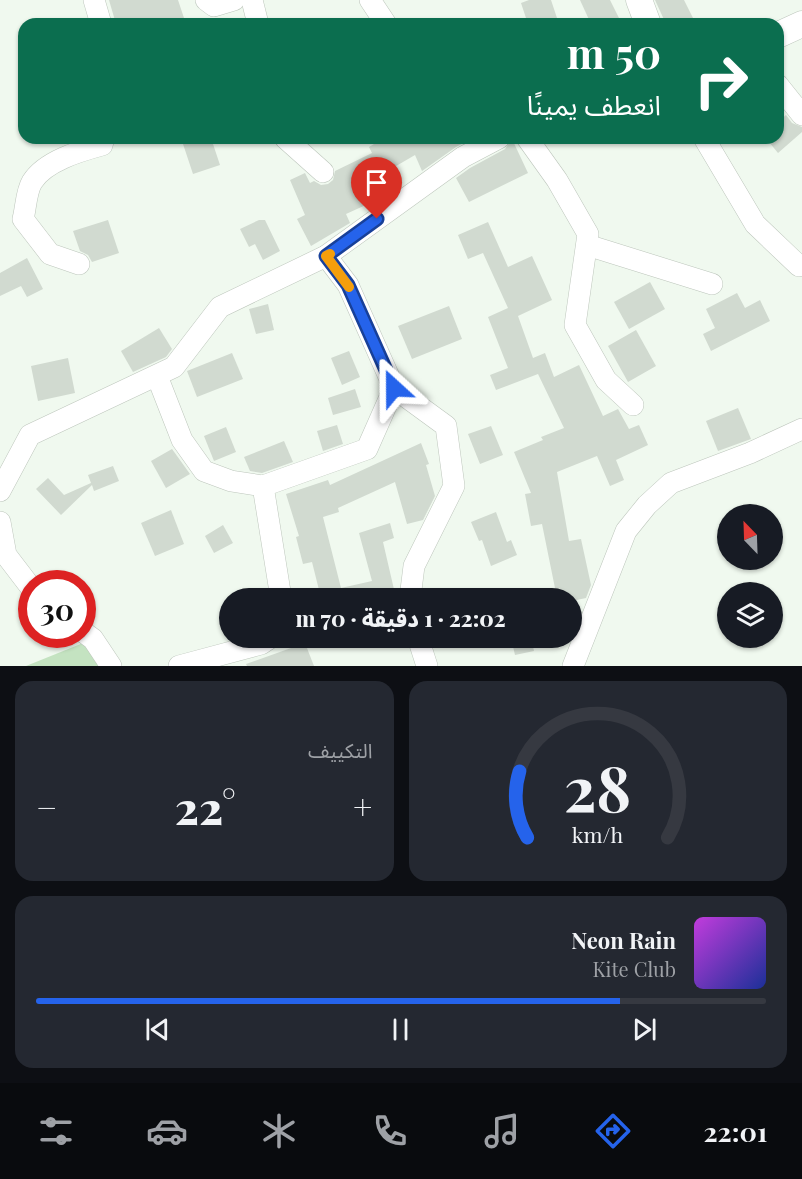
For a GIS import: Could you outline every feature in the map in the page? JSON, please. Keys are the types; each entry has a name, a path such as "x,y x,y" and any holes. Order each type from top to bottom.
{"street":[{"path":"94,0 99,18"},
{"path":"206,0 214,6 234,0"},
{"path":"252,0 256,18"},
{"path":"370,0 382,18"},
{"path":"639,0 646,18"},
{"path":"784,32 802,24"},
{"path":"784,92 802,115"},
{"path":"79,264 50,254 23,219 31,184 40,172 73,153 102,144"},
{"path":"292,144 322,172"},
{"path":"0,491 30,435 174,367 220,307 326,256 463,157 470,144"},
{"path":"531,144 557,180 588,234 575,325 606,380 633,405"},
{"path":"708,144 755,224 799,266"},
{"path":"586,245 712,284"},
{"path":"326,256 348,285 394,388 446,426 454,486 414,566 412,588"},
{"path":"157,376 182,440 204,471 231,482 263,486 367,449 394,388"},
{"path":"573,666 626,531 646,505 671,483 750,453 802,429"},
{"path":"263,486 279,588"},
{"path":"0,522 6,555 18,571"},
{"path":"96,644 111,666"},
{"path":"179,666 246,648"},
{"path":"421,648 427,666"}],"green space":[{"path":"96,644 111,666 26,666 71,648 96,648"}],"building":[{"path":"109,0 178,0 184,18 114,18"},
{"path":"529,0 551,0 557,18 526,18 521,3"},
{"path":"580,0 610,0 619,18 588,18"},
{"path":"655,0 684,0 693,18 663,18"},
{"path":"786,115 792,123 802,127 802,132 778,153 771,144 784,144 784,117"},
{"path":"183,144 213,144 220,165 193,174"},
{"path":"374,144 461,144 422,171 415,155 360,187 368,204 346,214 350,223 311,246 297,219 305,215 290,180 305,173 310,183 314,181 321,185 328,184 333,180 335,171 372,153 369,147"},
{"path":"508,144 514,144 528,173 469,202 456,178 505,149"},
{"path":"108,220 119,253 92,262 88,255 80,251 73,231"},
{"path":"259,220 265,220 280,251 263,260 255,244 249,247 240,229"},
{"path":"488,222 508,267 532,256 552,300 518,316 533,358 545,353 554,377 579,365 603,416 618,409 629,429 639,425 648,445 616,460 624,480 610,486 597,456 557,472 569,541 581,539 591,585 586,598 582,599 582,588 555,588 542,524 531,526 525,494 531,493 514,452 543,440 541,437 564,428 538,374 496,390 490,375 508,368 488,317 508,308 483,253 468,259 458,235"},
{"path":"27,258 43,289 27,297 21,286 0,296 0,273"},
{"path":"650,282 665,309 629,329 614,302"},
{"path":"737,293 745,308 760,300 770,321 711,351 703,334 715,328 706,309"},
{"path":"268,304 274,330 256,334 249,309"},
{"path":"449,306 462,339 412,359 398,326"},
{"path":"159,328 172,349 166,357 133,372 121,351"},
{"path":"636,330 656,366 628,382 608,346"},
{"path":"349,351 360,377 342,385 331,358"},
{"path":"232,353 243,379 197,397 187,371"},
{"path":"68,358 75,393 38,401 31,366"},
{"path":"355,389 361,407 333,415 328,398"},
{"path":"738,408 751,439 718,451 706,421"},
{"path":"337,425 343,444 323,451 317,431"},
{"path":"491,426 503,455 480,464 468,434"},
{"path":"226,427 236,452 214,461 204,436"},
{"path":"284,441 293,462 262,473 250,471 244,457"},
{"path":"421,443 429,464 426,465 435,496 423,520 407,524 395,482 338,508 339,512 323,517 341,588 318,588 312,562 303,564 296,537 299,536 286,494 328,480 330,485"},
{"path":"172,449 190,474 166,488 151,461"},
{"path":"113,466 119,481 94,491 92,485 61,515 36,489 48,478 64,495 91,483 88,475"},
{"path":"171,510 184,544 155,556 141,523"},
{"path":"496,512 507,542 511,540 517,555 491,566 482,540 479,541 471,522"},
{"path":"390,523 394,538 383,542 394,588 341,588 372,581 359,533"},
{"path":"223,525 233,543 214,553 205,536"},
{"path":"291,648 307,648 314,666 247,666 246,664"},
{"path":"513,648 533,648 534,651 515,655"}],"slow traffic":[{"path":"330,254 326,256 349,287"}],"route":[{"path":"377,219 326,256 348,285 394,388"}]}
